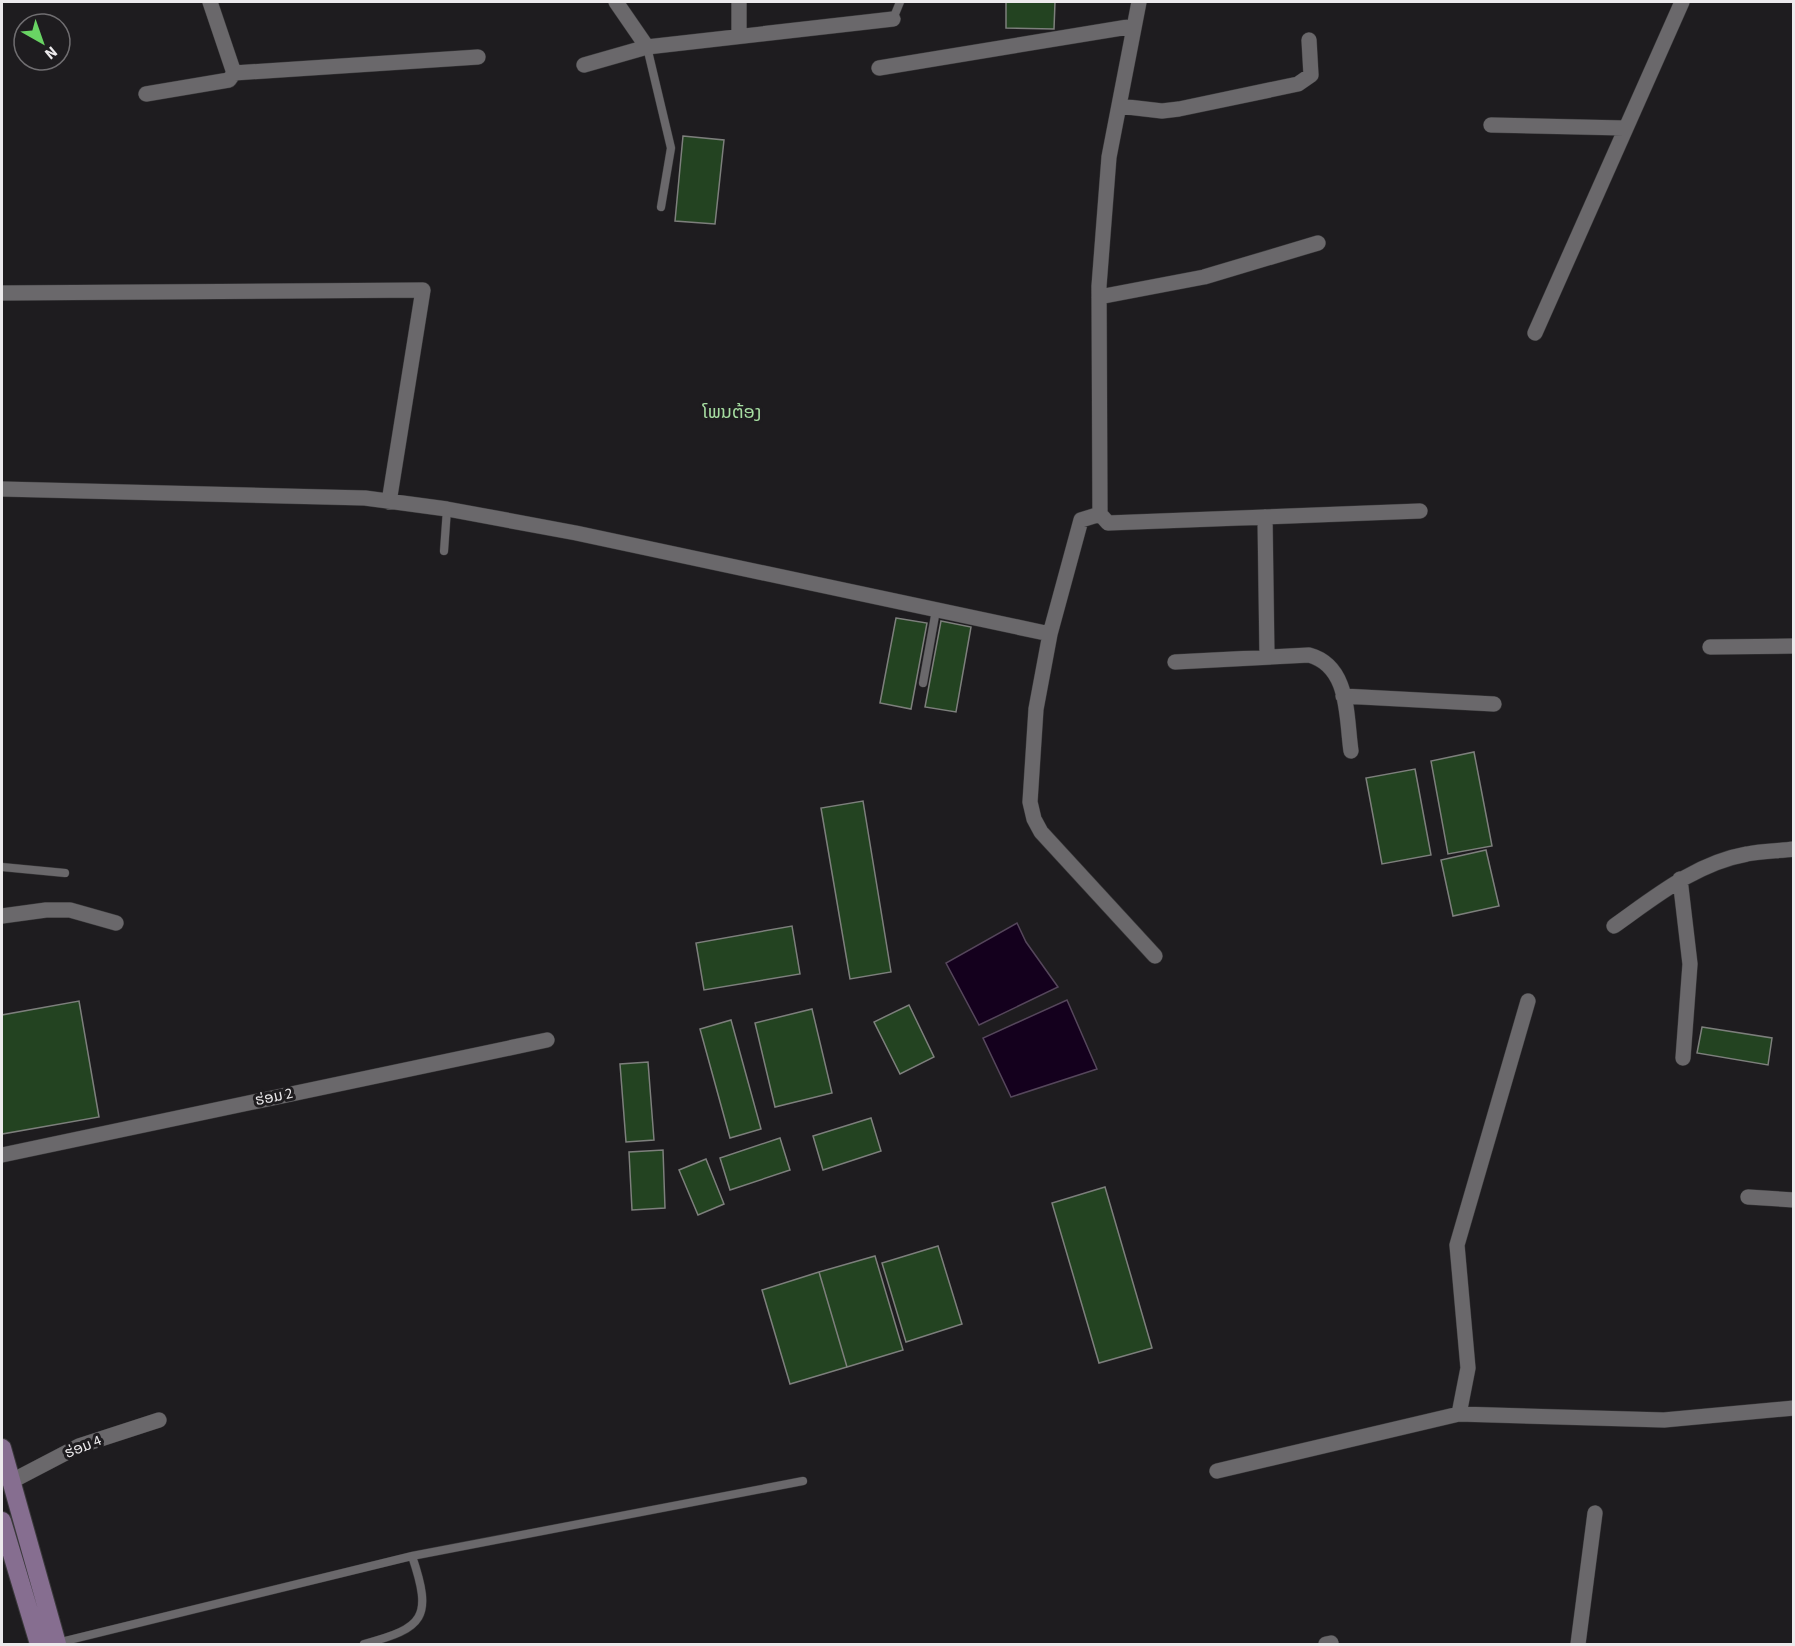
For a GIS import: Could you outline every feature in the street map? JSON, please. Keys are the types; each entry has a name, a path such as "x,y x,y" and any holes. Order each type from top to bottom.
{"main road":[{"path":"2,1449 51,1644"},
{"path":"2,1521 51,1644"}],"street":[{"path":"210,2 234,73"},
{"path":"616,2 647,47"},
{"path":"739,2 739,36"},
{"path":"1139,2 1109,157 1099,297 1100,514 1108,523 1420,511"},
{"path":"1534,333 1682,2"},
{"path":"584,65 647,47 893,19"},
{"path":"879,69 1134,26"},
{"path":"1119,106 1162,111 1179,109 1298,84 1311,75 1309,40"},
{"path":"234,73 478,57"},
{"path":"146,94 229,80 234,73"},
{"path":"1491,125 1624,128"},
{"path":"1099,297 1203,277 1318,243"},
{"path":"2,293 423,290 389,502"},
{"path":"2,489 353,497 447,509 576,533 1050,634"},
{"path":"1100,514 1081,520 1050,634 1036,709 1030,779 1034,819 1052,845 1155,956"},
{"path":"1265,517 1267,657"},
{"path":"1710,647 1794,646"},
{"path":"1175,662 1309,655 1321,658 1335,671 1340,680 1352,752"},
{"path":"1343,696 1494,704"},
{"path":"1614,926 1680,879 1708,865 1747,854 1794,849"},
{"path":"1680,879 1690,964 1683,1059"},
{"path":"2,916 46,910 70,910 116,923"},
{"path":"1459,1414 1468,1368 1457,1245 1528,1001"},
{"name":"ຮ່ອມ 2","path":"2,1155 547,1040"},
{"path":"1748,1197 1794,1200"},
{"path":"1217,1471 1459,1414 1664,1420 1794,1408"},
{"name":"ຮ່ອມ 4","path":"10,1482 79,1446 159,1420"},
{"path":"1578,1644 1595,1513"}],"lane":[{"path":"893,19 900,2"},
{"path":"647,47 671,148 661,207"},
{"path":"444,551 447,509"},
{"path":"923,683 936,610"},
{"path":"2,867 65,873"},
{"path":"51,1644 412,1556 803,1481"},
{"path":"364,1644 399,1635 416,1623 422,1612 423,1593 412,1556"}],"shaded area":[{"path":"1017,923 1026,942 1058,987 979,1025 946,963"},
{"path":"1067,1000 1097,1069 1011,1097 983,1038"}],"building":[{"path":"1006,2 1055,2 1054,29 1006,28"},
{"path":"683,136 724,140 715,224 675,221"},
{"path":"896,618 927,623 911,709 880,703"},
{"path":"941,621 971,627 956,712 925,707"},
{"path":"1474,752 1492,846 1448,854 1431,761"},
{"path":"1415,769 1431,855 1382,864 1366,778"},
{"path":"863,801 891,972 850,979 821,808"},
{"path":"1486,850 1499,906 1453,916 1441,860"},
{"path":"792,926 800,974 704,990 696,943"},
{"path":"79,1001 99,1117 2,1134 2,1015"},
{"path":"909,1005 934,1057 900,1074 874,1022"},
{"path":"812,1009 832,1093 775,1107 755,1023"},
{"path":"731,1020 761,1129 730,1138 700,1029"},
{"path":"1702,1027 1772,1038 1768,1065 1697,1053"},
{"path":"648,1062 654,1140 626,1142 620,1064"},
{"path":"871,1118 881,1151 823,1170 813,1136"},
{"path":"780,1138 790,1170 730,1190 720,1158"},
{"path":"663,1150 665,1208 632,1210 629,1152"},
{"path":"706,1159 724,1204 698,1215 679,1170"},
{"path":"1105,1187 1152,1348 1099,1363 1052,1203"},
{"path":"938,1246 962,1324 906,1342 882,1263"},
{"path":"875,1256 903,1350 847,1367 819,1272"},
{"path":"819,1272 847,1367 790,1384 762,1290"}],"district":[{"name":"ໂພນຕ້ອງ","path":"732,412"}]}
